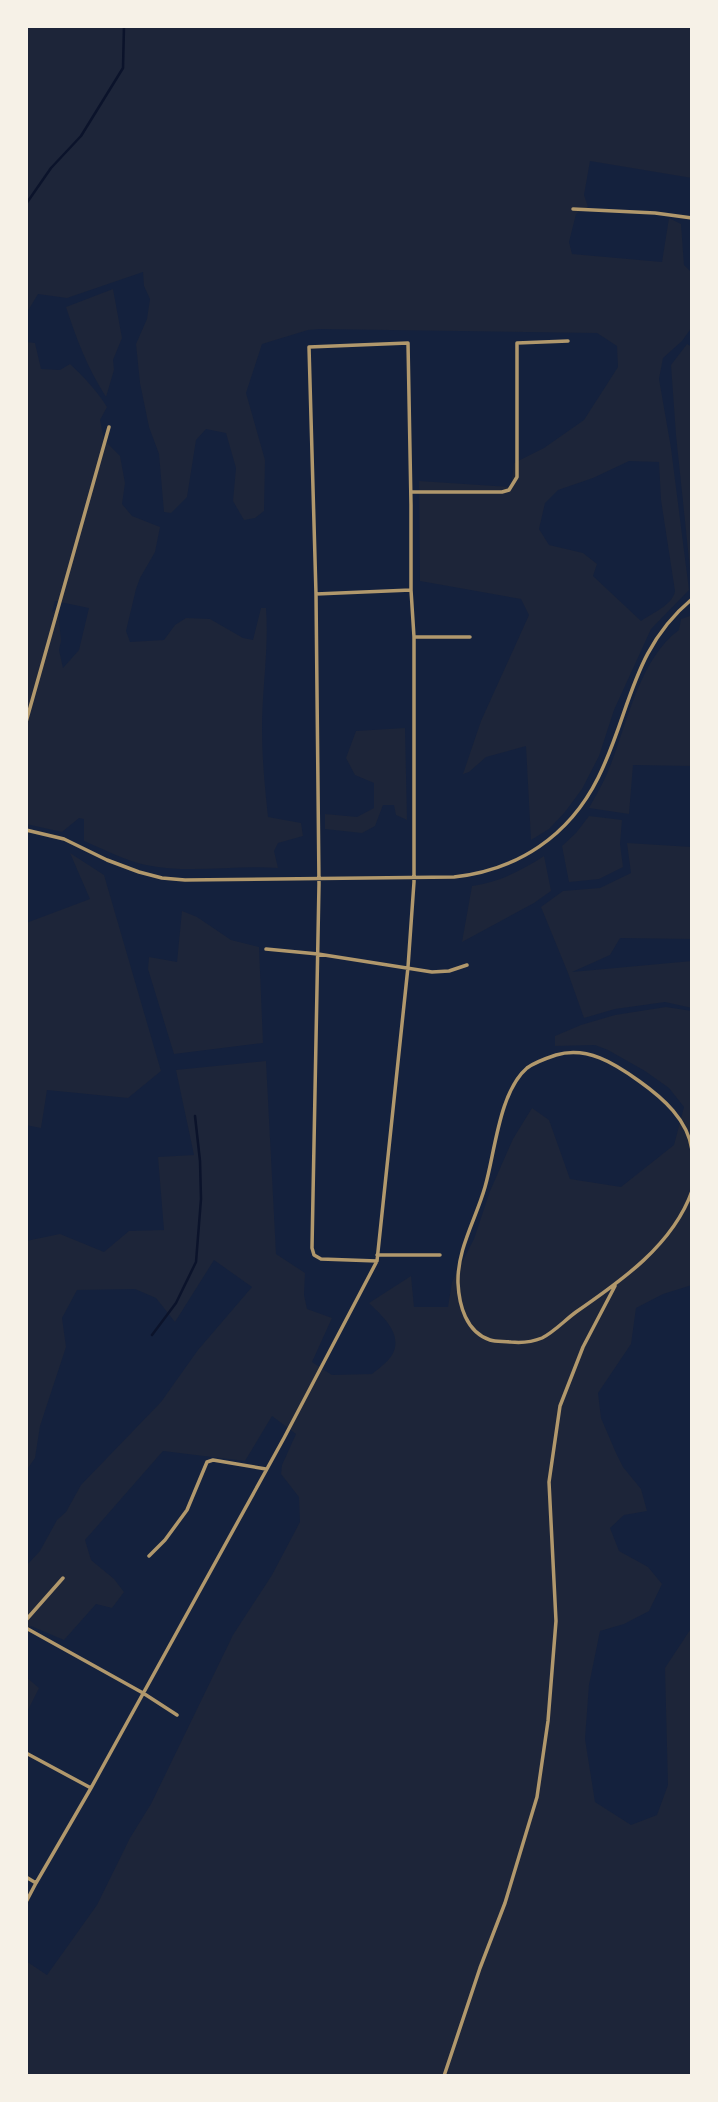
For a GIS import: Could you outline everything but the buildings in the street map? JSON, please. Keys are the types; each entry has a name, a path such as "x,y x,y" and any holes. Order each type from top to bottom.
{"street":[{"path":"573,209 655,213 692,218"},
{"path":"411,492 502,492 514,486 517,477 517,343 568,341"},
{"path":"26,1902 309,1390 377,1261 408,967 413,878 414,637 408,344 309,347 316,594 319,872 312,1248 314,1255 330,1261 377,1261"},
{"path":"26,722 109,427"},
{"path":"316,594 411,590"},
{"path":"26,831 64,839 125,868 162,878 185,880 413,878 471,875 504,866 535,850 565,824 580,806 598,777 649,648 664,627 692,599"},
{"path":"414,637 470,637"},
{"path":"266,949 318,954 432,972 450,971 467,965"},
{"path":"692,1150 690,1135 676,1113 660,1096 593,1054 576,1051 528,1067 518,1080 504,1111 481,1202 457,1266 459,1294 467,1320 475,1331 490,1340 522,1343 542,1338 615,1286 659,1246 686,1206 692,1191"},
{"path":"377,1255 440,1255"},
{"path":"443,2076 505,1903 537,1797 548,1721 556,1621 549,1482 558,1419 560,1406 583,1347 615,1286"},
{"path":"149,1556 165,1541 187,1510 207,1462 213,1460 266,1468"},
{"path":"26,1620 63,1578"},
{"path":"26,1628 177,1715"},
{"path":"26,1753 91,1788"},
{"path":"26,1877 37,1883"}],"shaded area":[{"path":"26,26 692,26 692,178 590,161 584,195 588,207 576,214 569,242 572,254 662,262 669,218 681,224 684,265 692,273 692,327 682,341 663,358 659,379 671,448 689,590 651,629 614,710 599,756 582,789 549,829 531,840 526,746 486,757 463,774 481,721 529,615 521,599 420,581 419,481 511,487 514,463 544,448 584,420 618,367 617,346 597,333 320,329 262,344 246,393 265,460 264,511 255,518 244,520 233,501 236,468 226,433 206,429 196,440 187,497 171,513 164,512 159,454 149,427 136,344 147,319 150,299 144,286 143,272 67,298 38,294 26,314","holes":["629,461 659,462 661,500 675,591 666,605 641,621 593,576 597,564 583,553 549,545 539,529 545,503 558,490 593,478"]},
{"path":"113,289 122,338 113,360 114,370 106,397 83,353 66,307"},
{"path":"26,342 35,343 41,369 60,370 70,364 99,395 107,407 100,420 104,440 120,456 125,483 122,504 132,516 160,527 155,552 136,589 126,631 130,642 164,640 175,625 186,618 210,619 243,638 253,640 261,608 266,608 262,729 268,817 301,823 303,836 278,843 274,851 278,868 179,869 138,863 84,841 84,819 79,818 62,832 26,824 26,734 29,714 26,711","holes":["55,601 89,608 79,650 63,668 59,650 61,641 58,608 52,612"]},
{"path":"687,344 692,347 692,588 671,365"},
{"path":"690,616 692,766 633,765 629,814 589,808 607,774 644,675 665,642 679,630 681,619"},
{"path":"405,728 407,820 396,815 394,805 383,805 375,826 362,833 325,829 325,814 357,817 374,808 374,783 355,775 346,758 356,731"},
{"path":"589,816 622,820 620,844 623,867 599,879 569,882 562,846"},
{"path":"627,843 692,847 692,939 620,938 610,955 572,972 692,961 692,1008 665,1002 615,1009 584,1018 541,907 563,891 600,888 631,873"},
{"path":"70,853 104,875 161,1071 128,1098 47,1090 41,1128 26,1125 26,923 90,899"},
{"path":"544,856 551,891 462,942 472,886 510,875"},
{"path":"182,911 197,917 231,940 259,947 263,1043 174,1054 148,969 149,957 177,962"},
{"path":"666,1007 692,1011 692,1285 663,1294 636,1308 631,1344 598,1393 601,1418 623,1467 641,1489 647,1511 624,1515 610,1528 619,1551 648,1567 662,1584 649,1611 624,1624 600,1631 589,1685 585,1739 595,1802 631,1825 657,1815 668,1785 665,1668 692,1627 692,2076 26,2076 26,1961 47,1975 97,1905 130,1838 151,1804 233,1635 272,1575 300,1522 299,1497 281,1474 282,1465 296,1434 272,1416 245,1461 163,1451 85,1540 91,1560 114,1579 124,1592 112,1608 96,1604 64,1640 31,1626 26,1630 26,1566 40,1551 81,1485 161,1402 198,1350 252,1287 214,1260 175,1322 156,1298 135,1289 77,1290 62,1318 66,1347 40,1426 35,1458 26,1471 26,1241 60,1234 104,1252 129,1231 164,1230 158,1157 194,1155 176,1070 266,1061 276,1254 305,1273 304,1295 307,1309 332,1318 312,1362 332,1375 372,1374 390,1358 395,1340 390,1326 369,1303 411,1276 414,1307 448,1307 452,1282 474,1239 490,1191 513,1139 532,1108 549,1120 570,1179 621,1187 674,1145 684,1107 669,1088 645,1071 595,1045 555,1046 555,1036 581,1025 615,1015"},
{"path":"26,1677 39,1688 26,1714"}],"waterway":[{"path":"26,204 51,168 81,136 123,68 124,26"},
{"path":"152,1335 176,1303 196,1262 201,1199 195,1116"}]}
